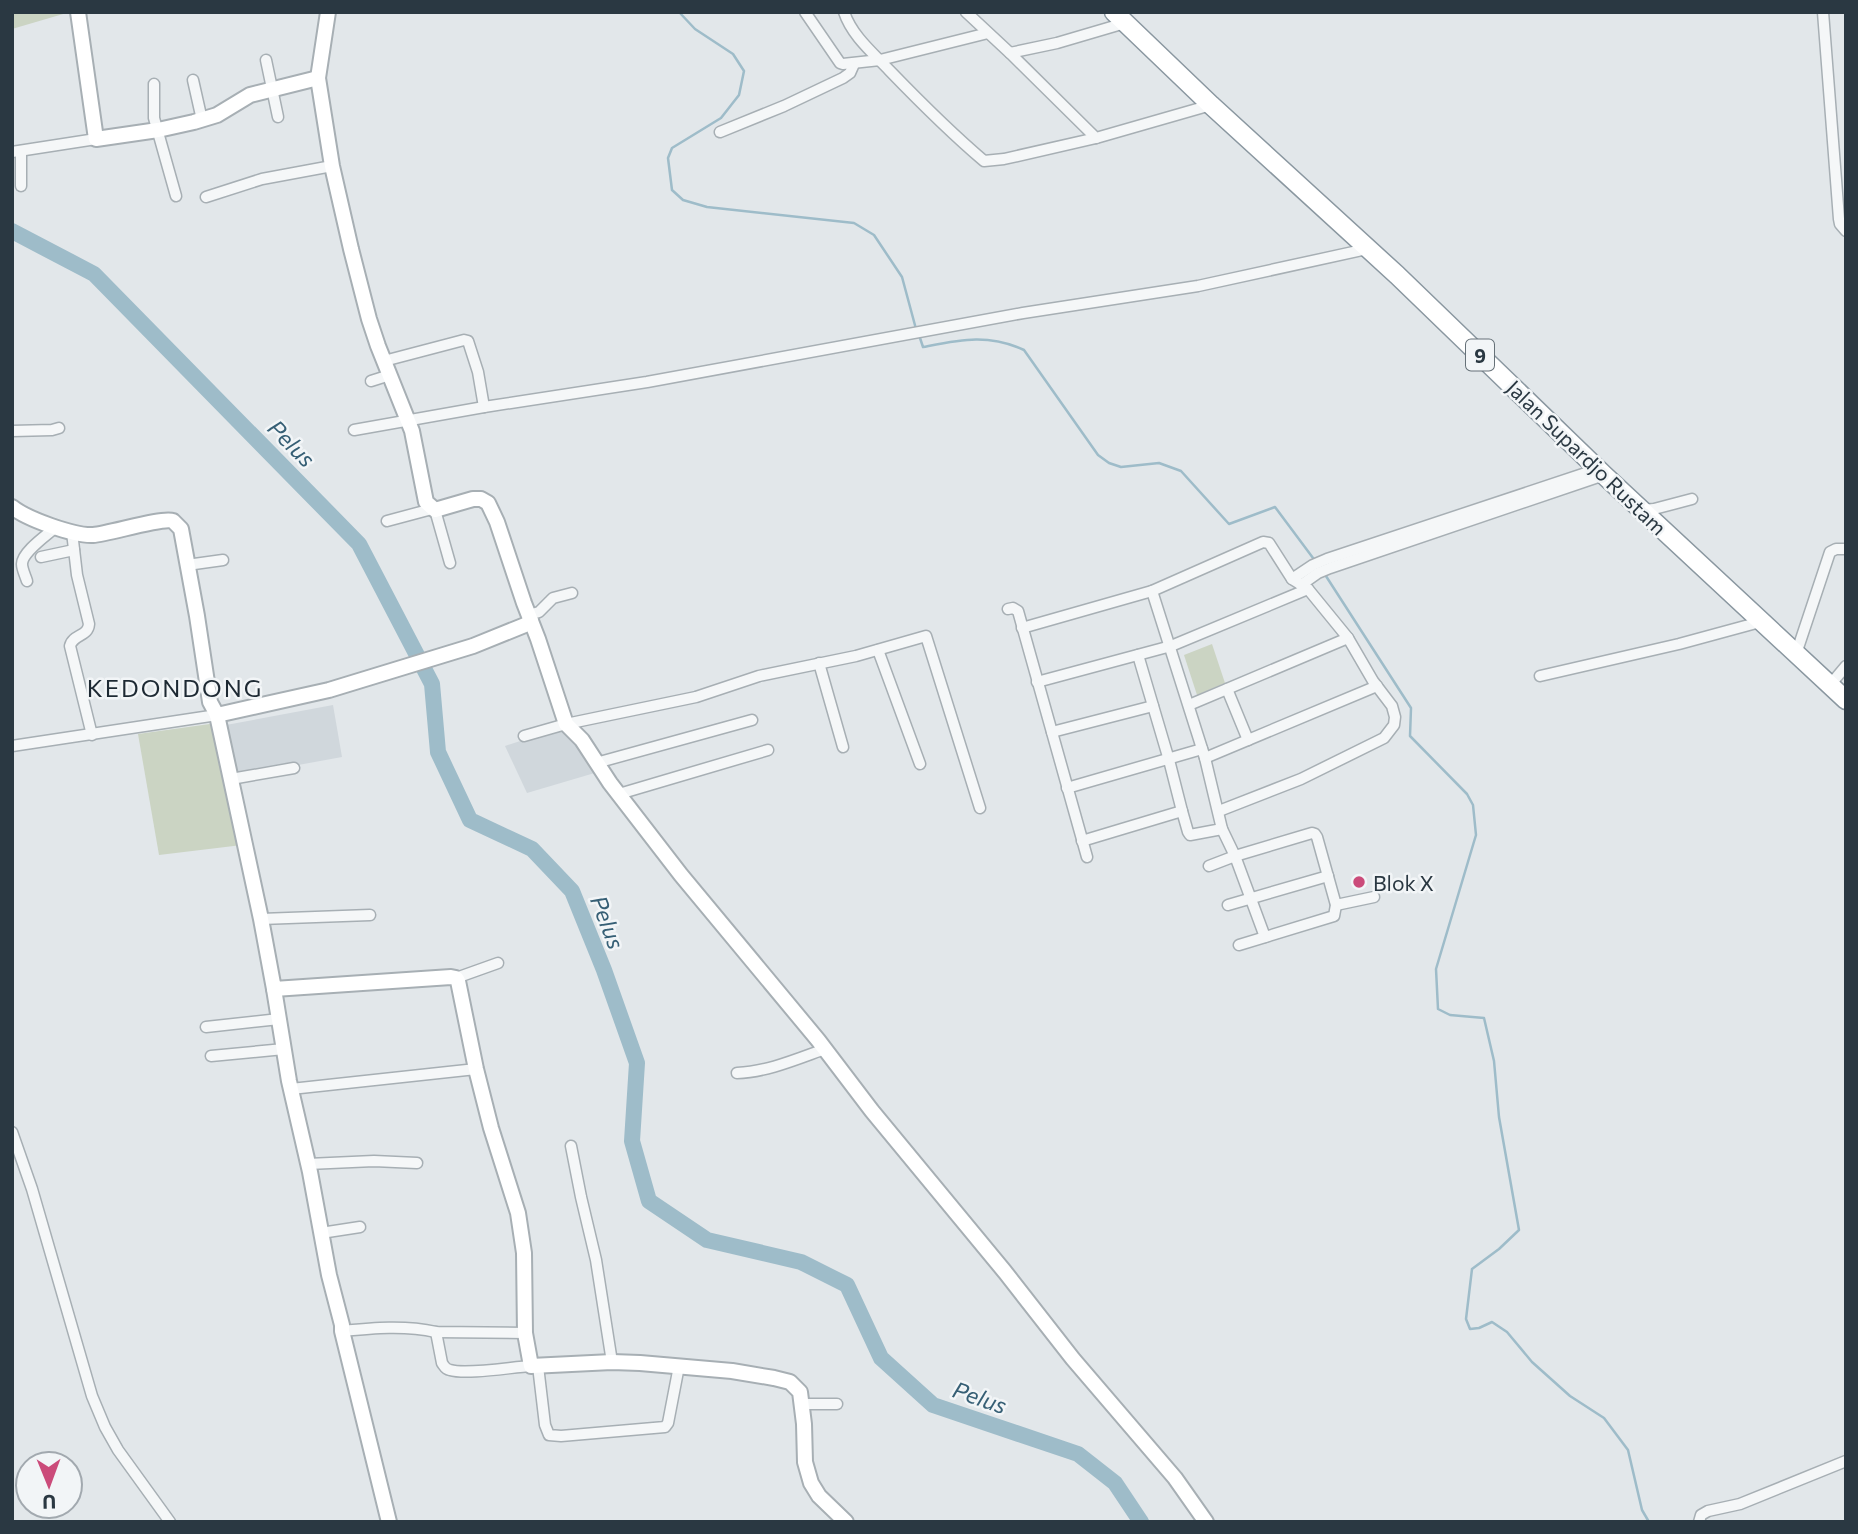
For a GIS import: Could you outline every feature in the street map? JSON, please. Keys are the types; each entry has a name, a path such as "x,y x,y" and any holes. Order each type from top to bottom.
{"highway":[{"name":"Jalan Supardjo Rustam","path":"1119,18 1397,275 1601,472 1846,700"}],"street":[{"path":"78,12 96,139"},
{"path":"328,12 318,78 332,166 369,318 409,421 426,502 433,510 450,563"},
{"path":"805,12 840,63 880,60 988,33"},
{"path":"844,12 855,34 984,161 1096,138 1211,105"},
{"path":"966,12 1096,138"},
{"path":"1822,12 1839,219 1846,231"},
{"path":"1010,53 1057,43 1119,18"},
{"path":"266,60 278,117"},
{"path":"720,132 843,78 850,73 854,64"},
{"path":"20,187 17,151 158,130 202,120 217,115 250,95 318,78"},
{"path":"192,80 202,120"},
{"path":"153,84 154,118 176,196"},
{"path":"206,197 262,179 332,166"},
{"path":"354,430 647,382 1023,313 1198,286 1367,249"},
{"path":"371,381 387,368 464,340 468,341 478,372 484,407"},
{"path":"12,431 59,428"},
{"path":"1037,682 1171,646 1300,584 1316,569 1328,564 1601,472"},
{"path":"387,521 473,499 488,503 497,522 566,724 582,740 596,763 681,874 1073,1359 1175,1478 1206,1522"},
{"path":"1642,510 1692,499"},
{"path":"12,507 29,517 83,535 164,520 173,522 181,529 210,702 217,715 261,919 291,1089 333,1294 389,1522"},
{"path":"27,580 22,566 23,559 33,546 56,527"},
{"path":"72,533 76,575 89,624 85,633 76,636 70,646 92,734"},
{"path":"1022,628 1152,591 1266,541 1348,638 1392,706 1394,725 1384,738 1301,779 1219,811"},
{"path":"1796,655 1830,552 1846,549"},
{"path":"41,557 74,551"},
{"path":"187,565 223,560"},
{"path":"1152,591 1204,753 1222,829 1252,898 1265,937"},
{"path":"12,746 217,715 328,690 473,646 525,625 553,598 572,593"},
{"path":"1008,609 1018,611 1087,857"},
{"path":"1540,676 1679,645 1760,622"},
{"path":"524,736 566,724 696,697 760,677 926,636 980,808"},
{"path":"1189,705 1348,638"},
{"path":"878,650 920,764"},
{"path":"1138,655 1188,832 1190,835 1222,829"},
{"path":"819,663 843,747"},
{"path":"1830,685 1846,666"},
{"path":"1068,788 1248,740 1377,686"},
{"path":"1227,689 1248,740"},
{"path":"1052,732 1153,706"},
{"path":"596,763 752,720"},
{"path":"619,794 768,750"},
{"path":"231,779 295,768"},
{"path":"1083,841 1182,811"},
{"path":"1209,866 1315,834 1336,905 1335,913 1331,918 1239,946"},
{"path":"1228,905 1328,876"},
{"path":"1336,905 1374,897"},
{"path":"261,919 370,915"},
{"path":"274,989 456,978 498,963"},
{"path":"456,978 491,1128 518,1213 524,1253 525,1334 549,1435 665,1427 680,1366"},
{"path":"206,1027 279,1019"},
{"path":"211,1056 284,1049"},
{"path":"737,1073 774,1067 825,1049"},
{"path":"291,1089 476,1069"},
{"path":"12,1132 32,1189 92,1396 118,1450 170,1522"},
{"path":"571,1146 596,1260 612,1362"},
{"path":"308,1164 374,1161 416,1163"},
{"path":"321,1233 360,1227"},
{"path":"342,1331 377,1327 436,1332 525,1334"},
{"path":"436,1332 442,1363 449,1370 612,1362 732,1371 785,1380 799,1389 804,1424 805,1462 811,1483 819,1496 846,1522"},
{"path":"801,1404 837,1404"},
{"path":"1699,1522 1701,1515 1707,1511 1740,1504 1846,1461"}],"shaded area":[{"path":"333,705 342,757 238,776 226,725"},
{"path":"566,726 598,772 527,793 505,746"}],"green space":[{"path":"12,12 70,12 12,29"},
{"path":"1212,644 1225,683 1197,695 1184,655"},
{"path":"217,723 242,845 159,855 138,734"}],"waterway":[{"path":"679,12 695,29 733,54 744,71 739,95 721,118 672,148 668,158 672,190 683,200 707,207 854,223 874,235 902,277 916,329"},
{"name":"Pelus","path":"12,231 94,274 359,544 432,684 438,752 470,820 532,849 572,891 637,1063 632,1141 649,1201 707,1240 801,1262 847,1285 881,1358 933,1405 1078,1454 1115,1483 1141,1522"},
{"path":"919,335 923,347 961,340 986,340 1024,350 1098,455 1109,463 1121,467 1159,463 1181,471 1229,524 1275,507 1316,562"},
{"path":"1324,573 1411,708 1410,736 1467,794 1473,805 1476,835 1436,969 1438,1009 1450,1015 1484,1018 1494,1061 1499,1117 1519,1230 1472,1269 1466,1319 1470,1329 1492,1322 1507,1332 1532,1362 1570,1396 1604,1418 1628,1450 1642,1510 1649,1522"}],"place":[{"name":"Blok X","path":"1359,882"}],"district":[{"name":"KEDONDONG","path":"175,687"}]}
